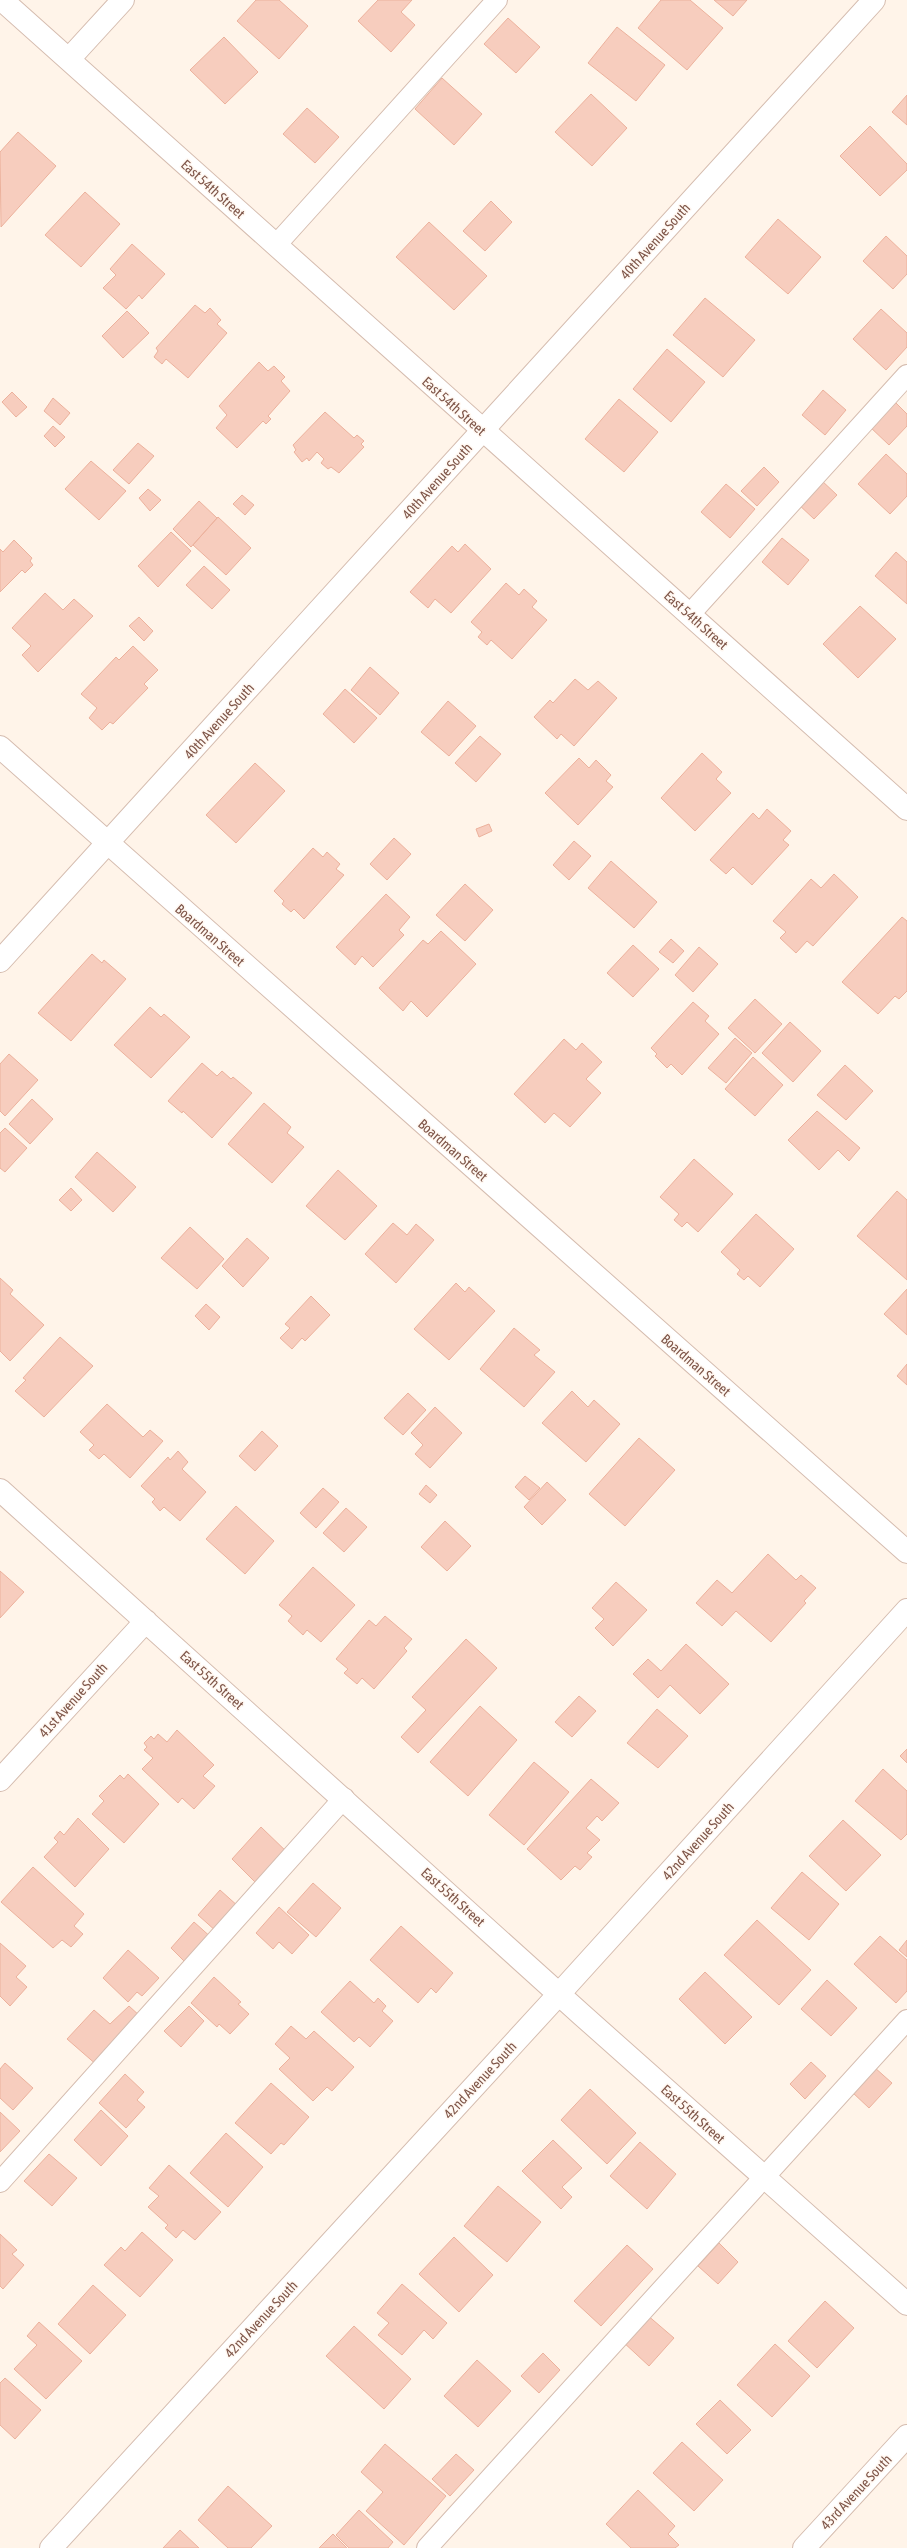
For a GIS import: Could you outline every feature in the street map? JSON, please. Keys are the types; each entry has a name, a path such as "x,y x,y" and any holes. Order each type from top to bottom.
{"street":[{"name":"East 54th Street","path":"2,0 482,432 904,800"},
{"path":"69,59 123,0"},
{"name":"40th Avenue South","path":"0,962 874,0"},
{"name":"Boardman Street","path":"0,747 907,1552"},
{"name":"East 55th Street","path":"0,1490 344,1798 559,1994 907,2304"},
{"name":"42nd Avenue South","path":"51,2548 559,1994 907,1610"},
{"name":"41st Avenue South","path":"0,1780 146,1621"},
{"name":"43rd Avenue South","path":"804,2548 907,2436"}],"lane":[{"path":"276,245 497,0"},
{"path":"690,614 907,375"},
{"path":"0,2182 344,1798"},
{"path":"427,2548 737,2210 763,2177 907,2020"}],"building":[{"path":"256,0 279,0 308,26 279,59 237,21"},
{"path":"378,0 412,0 401,12 415,25 391,52 358,21"},
{"path":"661,0 690,0 723,28 687,70 638,28"},
{"path":"714,0 747,0 733,16"},
{"path":"508,18 540,47 516,73 484,44"},
{"path":"617,27 665,65 636,101 588,63"},
{"path":"224,37 258,72 225,104 190,70"},
{"path":"442,78 482,114 454,145 415,109"},
{"path":"591,94 627,128 592,166 555,132"},
{"path":"907,95 907,125 892,112"},
{"path":"307,108 339,137 315,163 283,134"},
{"path":"870,126 907,164 907,170 880,196 840,156"},
{"path":"18,132 56,166 1,227 0,152"},
{"path":"85,192 120,224 81,267 45,235"},
{"path":"491,201 512,222 485,251 463,231"},
{"path":"778,219 821,257 788,294 745,257"},
{"path":"429,222 487,276 454,310 396,257"},
{"path":"886,236 907,256 907,274 893,289 863,261"},
{"path":"132,244 165,274 142,299 139,295 126,309 103,288 116,275 110,269"},
{"path":"705,298 755,340 723,377 673,335"},
{"path":"195,305 205,313 210,308 221,320 217,324 227,333 188,378 166,359 162,364 154,357 158,351 156,348"},
{"path":"881,309 907,333 907,347 886,370 853,339"},
{"path":"127,311 149,333 123,358 102,336"},
{"path":"667,349 705,382 671,422 633,389"},
{"path":"259,362 268,371 274,366 285,377 281,381 290,391 268,416 271,419 266,424 263,421 237,448 216,428 227,415 219,406"},
{"path":"823,390 846,410 825,435 802,415"},
{"path":"12,392 27,407 16,417 2,402"},
{"path":"53,398 70,413 60,425 44,411"},
{"path":"619,399 658,432 624,472 585,439"},
{"path":"893,400 907,414 907,426 889,445 869,426"},
{"path":"325,412 354,438 357,435 364,441 361,444 364,447 339,473 331,467 328,469 321,463 324,459 317,452 309,461 307,458 302,462 294,452 296,450 293,445"},
{"path":"53,426 65,437 55,447 44,436"},
{"path":"138,443 154,456 129,484 113,470"},
{"path":"886,454 907,474 907,496 890,514 858,484"},
{"path":"91,461 126,491 99,520 65,489"},
{"path":"764,467 779,482 757,506 741,491"},
{"path":"820,479 837,495 814,519 797,503"},
{"path":"726,484 755,509 730,538 701,512"},
{"path":"148,489 161,500 150,511 139,498"},
{"path":"242,495 254,505 245,515 233,504"},
{"path":"199,501 217,518 191,547 173,529"},
{"path":"218,517 251,548 226,575 193,545"},
{"path":"171,532 191,551 158,587 138,566"},
{"path":"782,538 809,560 788,585 762,562"},
{"path":"14,540 32,558 30,561 33,565 25,573 22,570 0,592 0,549 3,552"},
{"path":"465,544 491,569 451,613 435,599 428,608 410,592 452,546 458,552"},
{"path":"896,552 907,562 907,604 875,576"},
{"path":"204,566 230,590 212,609 186,585"},
{"path":"506,583 519,595 524,589 537,601 532,607 547,620 512,659 491,640 487,645 478,637 482,632 471,622"},
{"path":"45,593 63,610 74,599 93,616 38,672 22,655 31,646 12,628"},
{"path":"860,606 896,639 858,678 823,644"},
{"path":"139,617 153,631 144,641 129,626"},
{"path":"133,646 158,670 144,684 148,688 113,724 110,722 102,730 89,718 97,708 81,694 116,657 119,660"},
{"path":"370,667 399,693 380,715 351,690"},
{"path":"575,679 588,690 598,681 617,698 574,746 561,734 557,739 534,717 550,700 553,703"},
{"path":"345,689 377,718 354,743 323,714"},
{"path":"448,701 476,726 449,756 421,732"},
{"path":"480,736 501,754 476,782 455,763"},
{"path":"702,753 722,772 716,779 731,793 695,831 661,798"},
{"path":"579,758 589,768 596,760 611,775 606,781 613,787 578,825 545,793"},
{"path":"255,763 285,791 236,843 206,815"},
{"path":"767,809 791,831 783,840 789,845 752,885 733,867 726,874 710,860 753,813 759,819"},
{"path":"489,824 492,831 479,837 476,829"},
{"path":"394,838 411,854 387,880 370,864"},
{"path":"574,841 591,856 569,880 553,865"},
{"path":"313,848 323,857 327,852 340,864 336,869 344,875 304,919 294,909 291,912 282,904 284,901 274,891"},
{"path":"611,861 657,902 634,928 588,888"},
{"path":"834,874 858,897 813,946 807,941 796,953 780,938 786,932 773,921 811,879 821,888"},
{"path":"465,884 493,910 465,941 436,915"},
{"path":"386,894 410,917 399,930 404,935 373,967 362,956 355,965 336,947"},
{"path":"902,917 907,921 907,991 899,999 895,996 878,1014 842,982"},
{"path":"441,931 476,964 427,1017 411,1001 403,1011 379,988 423,940 428,944"},
{"path":"671,939 684,951 673,963 659,952"},
{"path":"633,945 659,969 633,997 607,973"},
{"path":"699,947 718,964 693,992 675,975"},
{"path":"92,954 102,963 104,960 126,979 71,1041 38,1013"},
{"path":"755,999 782,1024 755,1053 728,1028"},
{"path":"693,1002 709,1016 705,1021 719,1034 682,1075 671,1064 667,1068 655,1056 657,1054 651,1048"},
{"path":"150,1007 161,1017 164,1014 190,1037 151,1078 114,1045"},
{"path":"790,1022 821,1051 793,1082 762,1053"},
{"path":"735,1038 752,1053 726,1083 708,1068"},
{"path":"564,1039 576,1050 582,1043 602,1062 586,1079 601,1093 570,1127 554,1113 545,1123 514,1094"},
{"path":"9,1054 38,1080 5,1116 0,1111 0,1064"},
{"path":"753,1057 783,1085 755,1116 725,1089"},
{"path":"202,1063 217,1076 222,1071 231,1079 233,1077 252,1093 212,1138 183,1111 182,1113 168,1101"},
{"path":"845,1065 873,1091 846,1120 817,1095"},
{"path":"32,1099 53,1119 30,1144 9,1124"},
{"path":"264,1103 291,1127 287,1133 304,1147 272,1183 228,1144"},
{"path":"817,1111 860,1148 849,1161 838,1150 819,1170 788,1140"},
{"path":"5,1128 27,1148 5,1172 0,1168 0,1133"},
{"path":"97,1152 136,1187 113,1212 75,1177"},
{"path":"694,1159 733,1194 698,1232 687,1222 682,1227 674,1220 679,1214 660,1197"},
{"path":"338,1170 377,1206 345,1240 306,1206"},
{"path":"71,1188 82,1200 71,1211 59,1200"},
{"path":"897,1191 907,1200 907,1280 857,1236"},
{"path":"756,1214 794,1249 760,1287 748,1276 744,1280 737,1274 740,1270 721,1252"},
{"path":"393,1223 407,1235 416,1224 434,1240 396,1283 365,1254"},
{"path":"190,1227 224,1259 197,1289 161,1258"},
{"path":"247,1238 269,1258 243,1287 222,1266"},
{"path":"0,1278 13,1290 10,1294 44,1325 10,1361 0,1351"},
{"path":"456,1283 465,1292 469,1287 495,1311 449,1360 414,1329"},
{"path":"907,1289 907,1335 884,1314"},
{"path":"311,1296 330,1315 305,1341 302,1338 292,1349 280,1338 290,1328 285,1324"},
{"path":"206,1304 220,1317 209,1330 195,1316"},
{"path":"514,1328 540,1350 534,1355 555,1372 524,1407 480,1369"},
{"path":"60,1337 93,1366 44,1417 15,1391 26,1380 23,1378"},
{"path":"907,1364 907,1385 897,1376"},
{"path":"572,1391 588,1407 594,1400 620,1424 586,1462 542,1423"},
{"path":"408,1393 426,1410 403,1435 384,1418"},
{"path":"107,1404 143,1437 150,1430 163,1441 130,1478 104,1454 99,1459 89,1450 94,1445 80,1432"},
{"path":"435,1407 462,1433 430,1468 415,1454 423,1445 411,1433"},
{"path":"262,1431 278,1446 255,1471 239,1456"},
{"path":"639,1438 675,1470 625,1526 589,1494"},
{"path":"178,1451 188,1462 182,1469 206,1492 180,1521 164,1507 160,1511 152,1502 155,1499 141,1486 168,1457 170,1460"},
{"path":"525,1476 540,1488 529,1500 515,1487"},
{"path":"547,1482 566,1500 542,1525 524,1507"},
{"path":"426,1485 437,1495 430,1503 419,1494"},
{"path":"323,1488 339,1502 316,1528 300,1513"},
{"path":"236,1506 274,1541 245,1574 206,1539"},
{"path":"346,1508 367,1527 344,1552 323,1533"},
{"path":"445,1521 471,1546 447,1571 421,1547"},
{"path":"768,1554 796,1580 801,1575 816,1588 804,1601 806,1603 771,1642 736,1611 722,1626 696,1603 717,1580 732,1593"},
{"path":"313,1567 355,1605 321,1642 307,1630 303,1635 288,1621 292,1616 279,1605"},
{"path":"0,1571 24,1592 0,1618"},
{"path":"616,1582 647,1610 613,1646 595,1628 604,1619 592,1608"},
{"path":"385,1616 412,1639 404,1648 407,1651 374,1689 362,1678 357,1684 344,1673 348,1669 336,1659 369,1620 376,1626"},
{"path":"466,1639 497,1668 418,1753 401,1737 426,1710 412,1697"},
{"path":"686,1644 729,1684 700,1714 670,1685 658,1698 633,1674 648,1659 661,1671"},
{"path":"579,1696 596,1711 572,1737 555,1722"},
{"path":"480,1706 517,1740 468,1796 430,1762"},
{"path":"657,1709 688,1736 658,1768 627,1743"},
{"path":"177,1730 214,1765 203,1776 215,1786 194,1809 182,1798 178,1803 142,1769 153,1758 144,1750 147,1747 144,1743 151,1736 154,1739 158,1734 167,1742"},
{"path":"907,1749 907,1763 900,1756"},
{"path":"534,1762 569,1792 524,1845 489,1815"},
{"path":"883,1769 907,1791 907,1834 901,1840 855,1801"},
{"path":"128,1774 159,1804 124,1843 92,1814 104,1801 99,1796 120,1775 124,1779"},
{"path":"591,1779 619,1803 602,1821 597,1816 586,1828 600,1840 587,1853 592,1857 580,1870 575,1866 561,1880 527,1849"},
{"path":"78,1818 109,1849 75,1887 44,1857 58,1842 54,1838 60,1831 64,1835"},
{"path":"843,1820 881,1855 846,1891 809,1856"},
{"path":"261,1827 290,1855 260,1887 232,1859"},
{"path":"33,1867 84,1914 74,1926 83,1934 71,1947 62,1940 53,1948 1,1902"},
{"path":"802,1872 839,1904 809,1940 771,1908"},
{"path":"313,1883 341,1908 316,1937 287,1912"},
{"path":"220,1890 239,1907 217,1932 198,1915"},
{"path":"279,1907 309,1935 292,1954 279,1942 273,1949 256,1933"},
{"path":"757,1920 811,1970 779,2005 724,1955"},
{"path":"194,1922 213,1939 188,1965 171,1948"},
{"path":"401,1926 453,1973 436,1993 431,1988 418,2003 370,1960"},
{"path":"880,1936 907,1960 907,1991 896,2003 854,1964"},
{"path":"907,1940 907,1957 899,1950"},
{"path":"0,1943 26,1966 16,1977 27,1987 10,2006 0,1996"},
{"path":"128,1950 159,1978 142,1996 137,1992 128,2002 103,1978"},
{"path":"705,1972 752,2017 725,2044 679,1999"},
{"path":"214,1977 241,2002 238,2004 249,2014 230,2034 219,2024 217,2027 191,2003"},
{"path":"827,1980 857,2008 831,2036 801,2009"},
{"path":"350,1981 374,2003 378,1998 386,2006 382,2011 393,2021 370,2047 359,2037 354,2042 321,2012"},
{"path":"129,2006 141,2017 98,2066 67,2039 94,2010 110,2024"},
{"path":"189,2006 204,2021 181,2047 164,2031"},
{"path":"291,2026 306,2039 314,2031 354,2067 332,2091 327,2087 313,2101 279,2069 290,2058 275,2044"},
{"path":"811,2062 826,2076 805,2099 790,2084"},
{"path":"5,2063 33,2088 13,2110 0,2098 0,2069"},
{"path":"874,2067 892,2083 869,2108 852,2092"},
{"path":"125,2074 144,2092 137,2100 145,2107 126,2128 99,2103"},
{"path":"271,2083 309,2117 284,2145 281,2143 271,2154 235,2123"},
{"path":"590,2089 636,2133 607,2164 561,2120"},
{"path":"101,2110 128,2136 101,2166 74,2140"},
{"path":"0,2112 20,2131 0,2152"},
{"path":"226,2133 263,2167 228,2207 190,2173"},
{"path":"553,2140 582,2168 562,2187 572,2197 561,2209 522,2171"},
{"path":"640,2142 676,2174 647,2209 610,2176"},
{"path":"49,2154 77,2178 52,2206 24,2181"},
{"path":"169,2165 221,2212 195,2240 183,2230 176,2238 165,2228 168,2225 148,2207 159,2196 149,2188"},
{"path":"498,2186 541,2222 507,2262 464,2226"},
{"path":"142,2232 173,2260 140,2297 104,2265 121,2247 125,2251"},
{"path":"0,2234 17,2250 12,2254 24,2265 3,2289 0,2286"},
{"path":"454,2237 493,2275 459,2312 419,2274"},
{"path":"719,2243 738,2262 718,2284 698,2266"},
{"path":"627,2245 653,2269 601,2326 574,2301"},
{"path":"402,2284 447,2323 433,2339 424,2330 402,2355 378,2335 389,2323 377,2313"},
{"path":"93,2285 126,2315 90,2354 58,2324"},
{"path":"825,2301 854,2328 817,2368 788,2341"},
{"path":"646,2314 674,2338 649,2366 622,2341"},
{"path":"39,2322 82,2361 46,2399 14,2369 37,2345 27,2336"},
{"path":"354,2326 411,2379 384,2409 326,2356"},
{"path":"775,2344 810,2376 772,2417 737,2385"},
{"path":"543,2353 560,2370 539,2393 521,2376"},
{"path":"477,2360 511,2391 478,2427 444,2396"},
{"path":"5,2378 41,2410 15,2439 0,2425 0,2383"},
{"path":"720,2400 751,2430 727,2454 696,2424"},
{"path":"682,2442 723,2480 694,2511 653,2473"},
{"path":"385,2444 446,2496 404,2545 366,2511 383,2492 361,2472"},
{"path":"456,2454 474,2470 450,2496 432,2479"},
{"path":"228,2486 272,2526 251,2548 228,2548 198,2520"},
{"path":"638,2490 675,2526 668,2534 679,2545 675,2548 631,2548 606,2524"},
{"path":"359,2510 393,2542 388,2548 349,2548 336,2535"},
{"path":"180,2530 199,2548 163,2548"},
{"path":"333,2534 347,2548 319,2548"}]}
